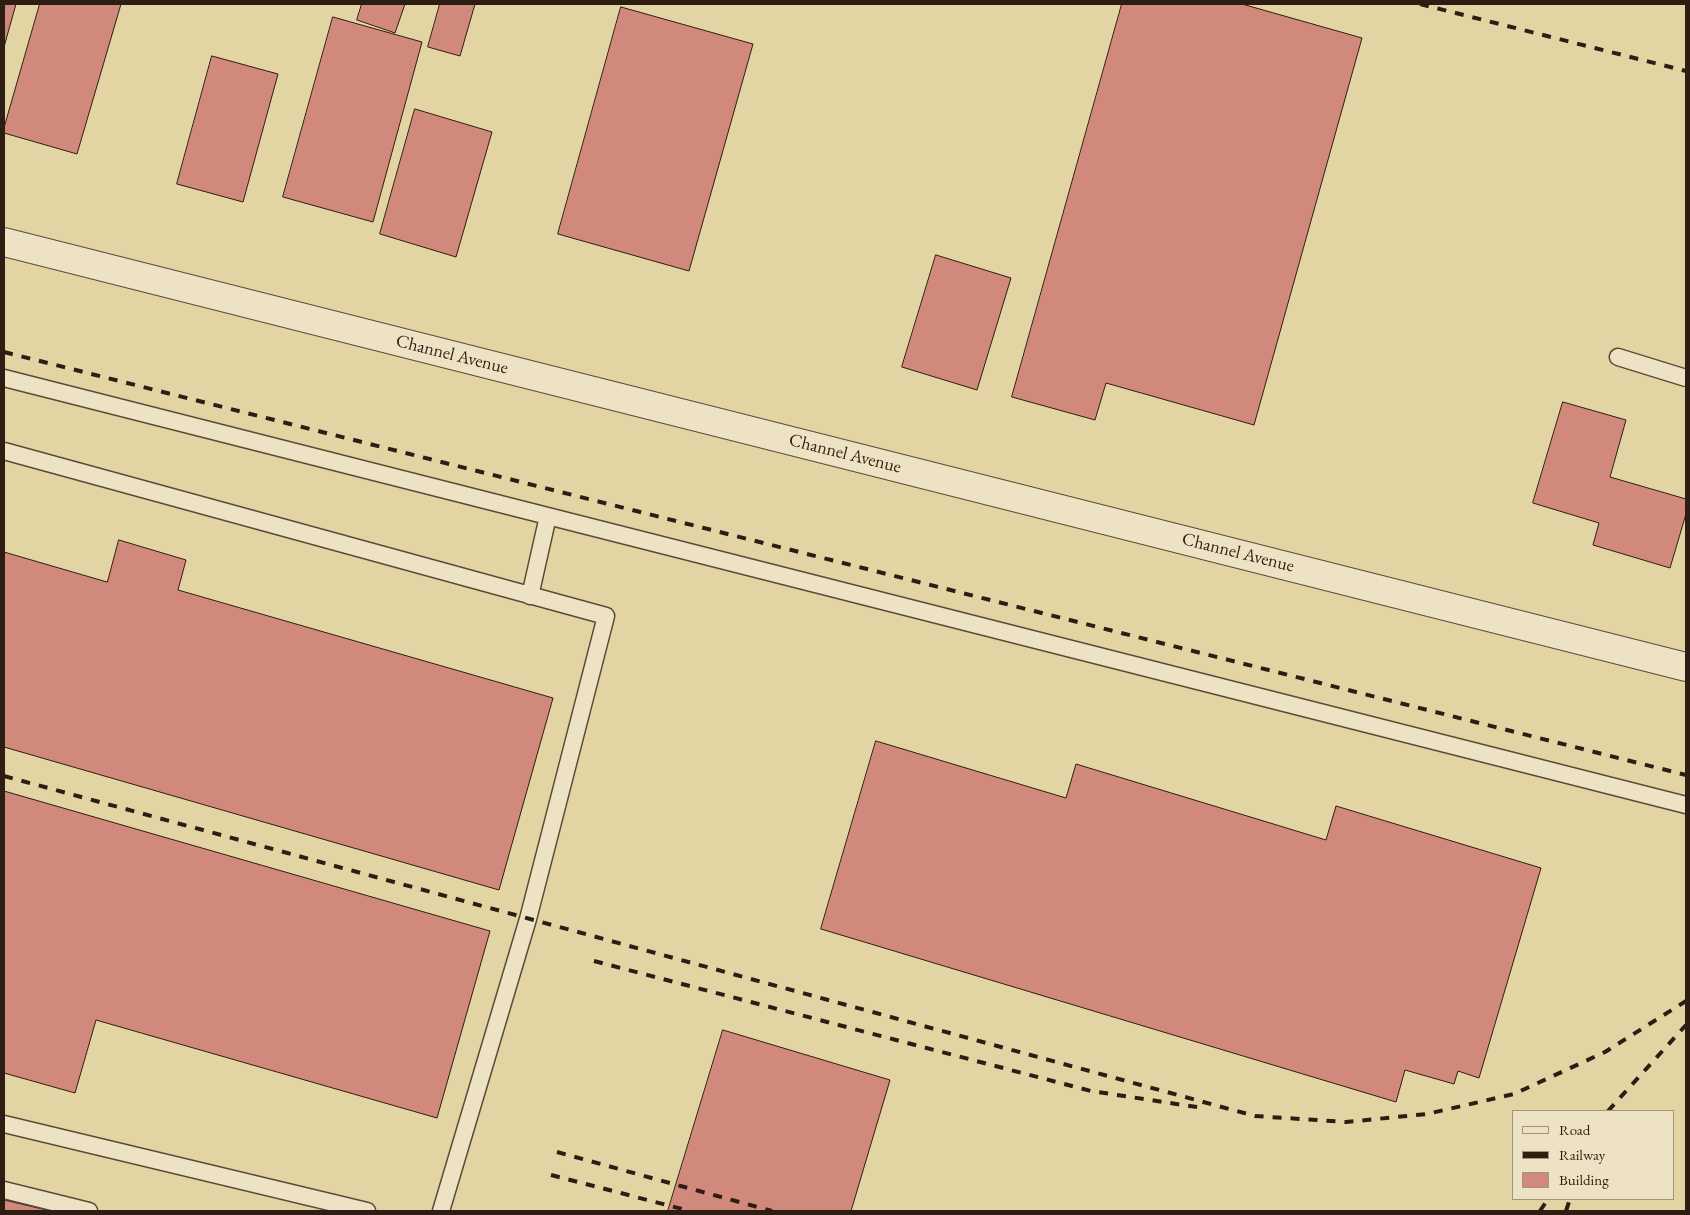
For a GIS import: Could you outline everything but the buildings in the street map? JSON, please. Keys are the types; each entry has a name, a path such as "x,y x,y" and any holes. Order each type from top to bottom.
{"street":[{"name":"Channel Avenue","path":"4,242 1686,667"}],"lane":[{"path":"1618,357 1686,378"},
{"path":"4,378 1686,806"},
{"path":"4,452 606,616 528,919 441,1211"},
{"path":"530,596 548,516"},
{"path":"4,1124 367,1211"},
{"path":"4,1190 89,1211"}],"railway":[{"path":"1420,4 1686,71"},
{"path":"4,352 1686,775"},
{"path":"4,776 1255,1116 1346,1122 1427,1114 1514,1094 1605,1052 1686,1001"},
{"path":"594,961 1091,1091 1203,1108"},
{"path":"1609,1110 1686,1025"},
{"path":"557,1152 772,1211"},
{"path":"551,1175 690,1211"},
{"path":"1540,1211 1547,1200"},
{"path":"1566,1211 1570,1200"}]}
